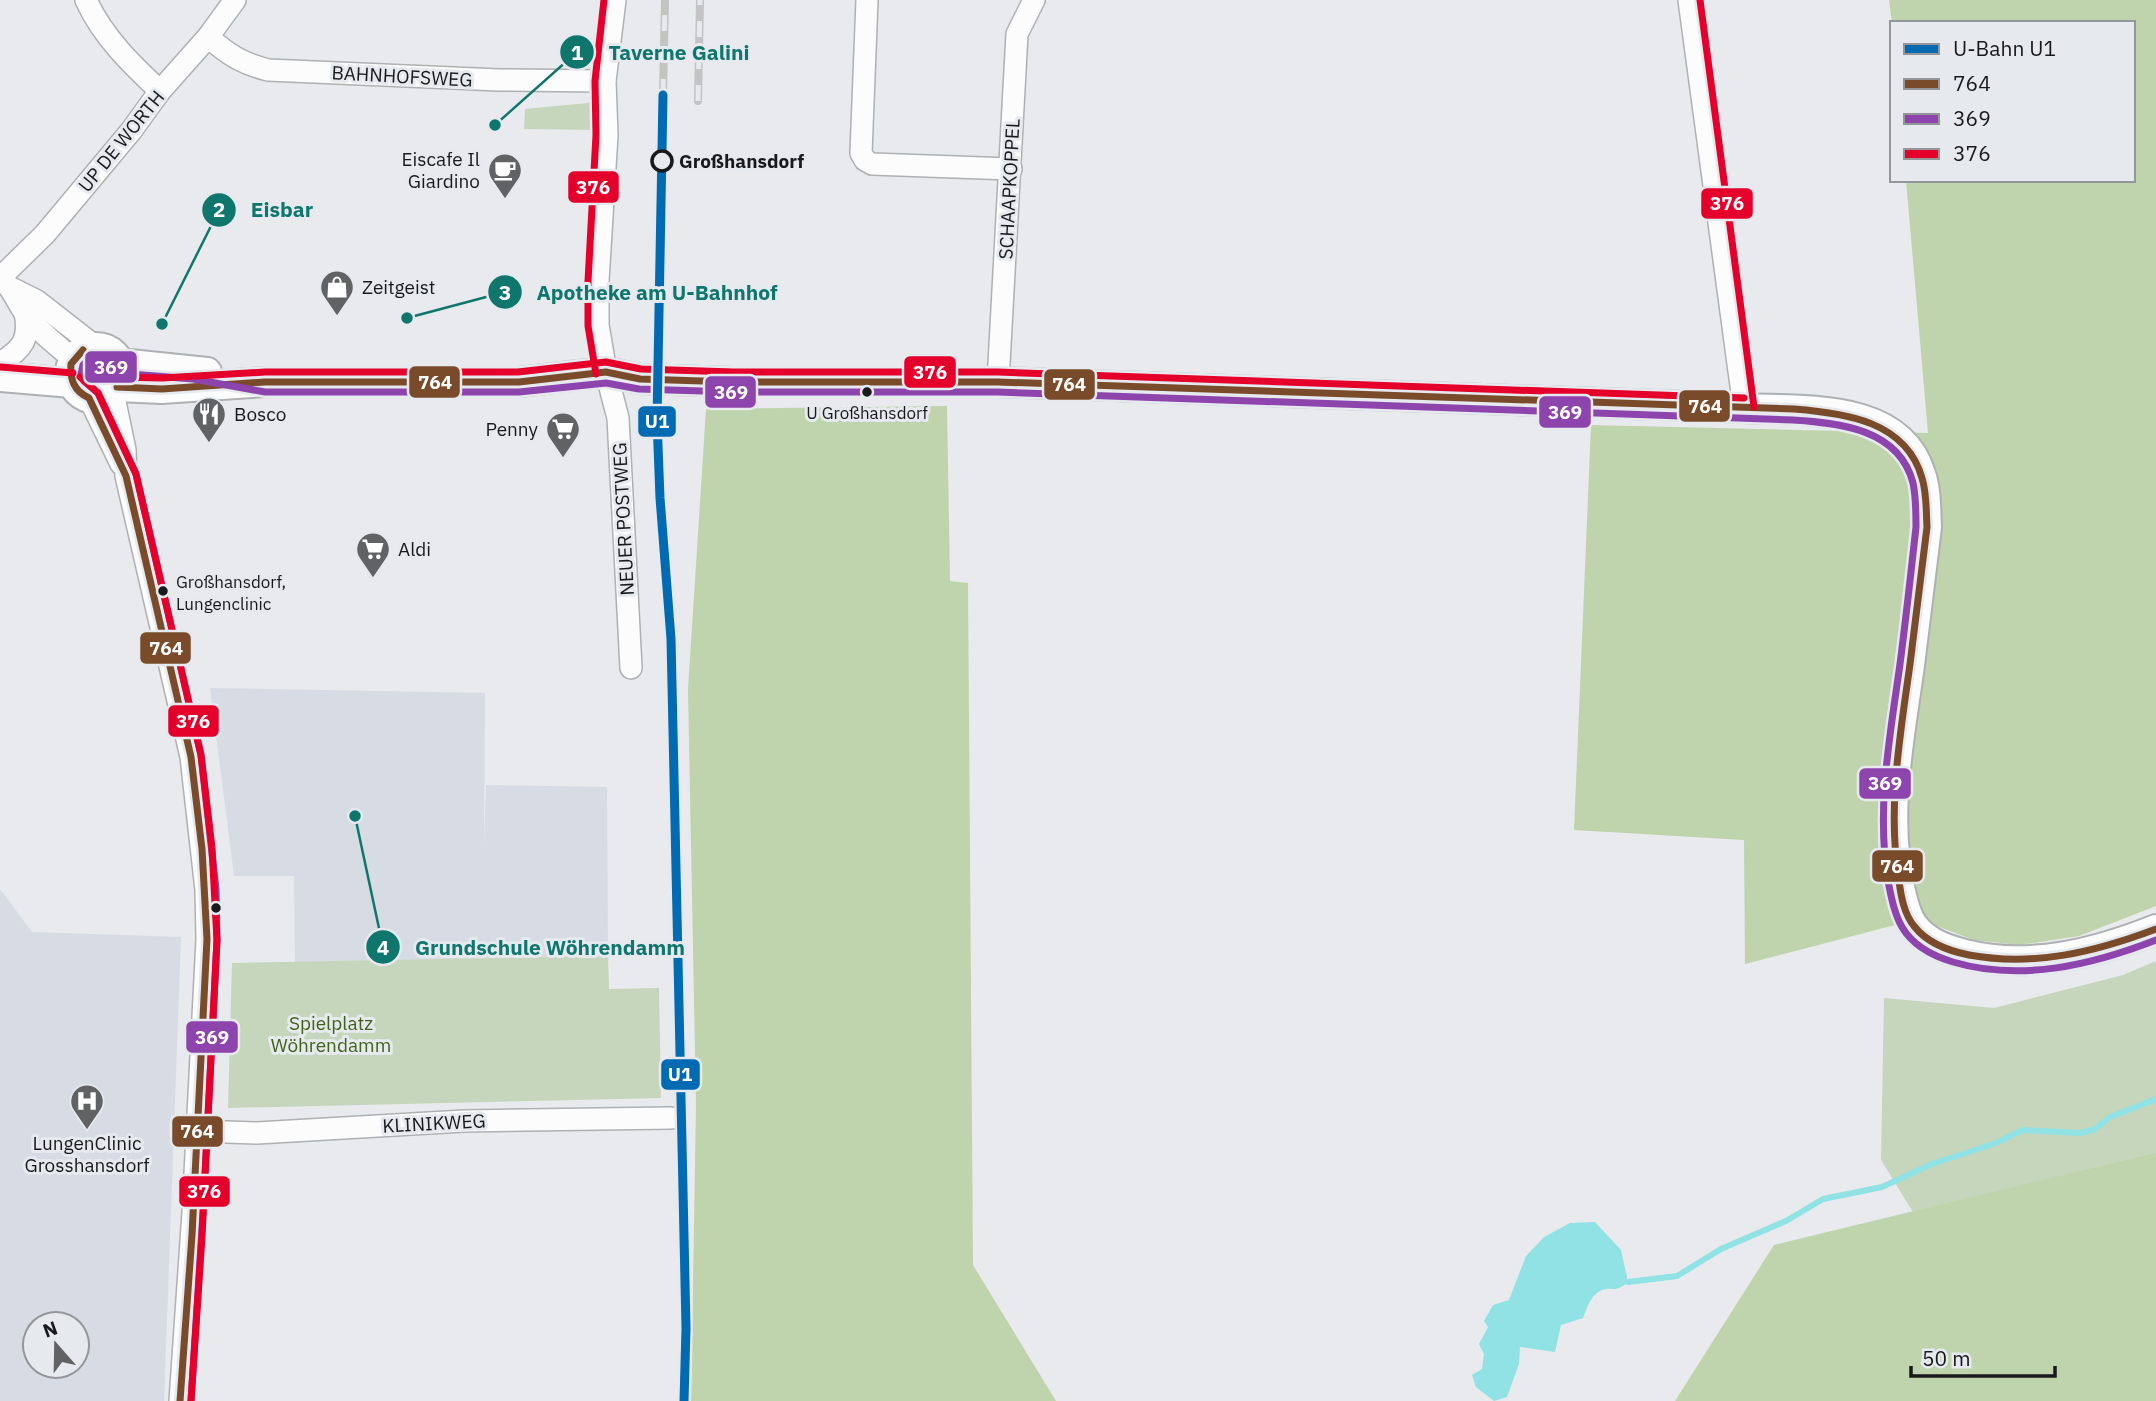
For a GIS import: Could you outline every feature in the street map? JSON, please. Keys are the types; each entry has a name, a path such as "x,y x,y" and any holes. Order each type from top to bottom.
{"main road":[{"path":"0,365 94,374 162,389 265,382 519,382 606,372 640,379 733,382 998,383 1744,408 1818,412 1859,418 1889,430 1904,442 1915,458 1922,476 1927,527 1898,743 1893,810 1897,873 1903,901 1913,925 1925,937 1946,949 1983,959 2022,961 2060,957 2115,946 2156,929"},
{"path":"0,377 94,374"}],"street":[{"path":"86,0 115,47 160,91"},
{"name":"UP DE WORTH","path":"5,281 131,131 160,91 208,37 235,0"},
{"name":"NEUER POSTWEG","path":"615,0 605,81 607,135 598,281 598,326 618,418 631,668"},
{"path":"867,0 861,153 865,160 872,164 1011,169"},
{"name":"SCHAAPKOPPEL","path":"998,383 1017,34 1034,0"},
{"path":"1689,0 1744,408"},
{"name":"BAHNHOFSWEG","path":"208,37 244,64 268,70 499,80 605,81"},
{"path":"5,281 25,312 44,334 94,374"},
{"path":"5,281 37,301 94,374 126,475 191,757 202,849 207,939 180,1401"},
{"path":"0,365 19,349 28,328 25,312"},
{"name":"KLINIKWEG","path":"197,1131 257,1133 464,1121 671,1118"}],"shaded area":[{"path":"210,688 485,693 484,846 486,785 607,787 608,956 295,962 294,876 234,876"},
{"name":"LungenClinic Grosshansdorf","path":"0,889 32,932 181,937 164,1401 0,1401"}],"green space":[{"path":"1889,0 2156,0 2156,906 2079,936 2020,945 1974,940 1918,919 1745,964 1744,840 1574,830 1591,425 1928,433 1906,182 2135,182 2135,21 1892,21"},
{"path":"598,102 598,130 524,129 525,109"},
{"path":"947,406 950,581 968,583 973,1265 1056,1401 691,1401 696,1104 688,689 706,409"},
{"name":"Spielplatz Wöhrendamm","path":"608,956 609,989 659,988 661,1098 228,1108 232,963"},
{"path":"2156,961 2156,1152 1913,1212 1881,1160 1884,998 1994,1008 2123,975"},
{"path":"2156,1152 2156,1401 1675,1401 1774,1245"}],"water":[{"path":"1595,1222 1621,1250 1628,1282 1617,1289 1598,1292 1583,1318 1561,1325 1555,1352 1520,1347 1519,1364 1507,1397 1494,1401 1476,1387 1472,1375 1482,1369 1484,1354 1479,1344 1488,1327 1484,1321 1493,1305 1509,1300 1526,1256 1544,1237 1570,1223"}],"waterway":[{"path":"1628,1282 1677,1276 1721,1249 1786,1221 1823,1199 1882,1187 1932,1164 1996,1143 2023,1130 2080,1133 2095,1129 2110,1117 2156,1099"}],"railway":[{"path":"663,95 665,0"},
{"path":"698,101 700,0"}],"metro line":[{"name":"U1","path":"663,95 657,420 671,639 686,1328 684,1401"}],"transit line":[{"name":"376","path":"596,374 588,326 588,281 596,135 595,81 604,0"},
{"name":"376","path":"1700,0 1754,407"},
{"name":"764","path":"83,350 71,364 72,380 76,388 89,398 126,476 191,757 202,849 207,939 192,1235 180,1401"},
{"name":"369","path":"191,1401 217,940 216,889 201,755 136,474 98,393 84,381 81,374 83,365 89,359 102,359 118,373 193,379 265,392 519,392 606,383 639,389 733,392 998,392 1793,420 1848,427 1881,440 1895,451 1906,465 1915,494 1916,527 1889,745 1883,826 1888,881 1902,927 1918,945 1938,957 1979,968 2004,971 2056,968 2082,963 2156,940"},
{"name":"376","path":"117,377 162,378 265,372 518,372 606,362 641,369 733,372 998,372 1744,398"},
{"name":"376","path":"1,367 73,373"},
{"name":"764","path":"117,387 162,389 265,382 519,382 606,372 640,379 733,382 998,382 1794,409 1853,418 1888,432 1902,444 1914,459 1926,496 1927,527 1899,745 1895,800 1894,827 1899,881 1908,916 1919,932 1946,949 1993,958 2064,955 2156,929"},
{"name":"376","path":"80,377 98,393 136,474 201,755 212,848 217,940 191,1401"}],"place":[{"name":"Taverne Galini","path":"495,125"},
{"name":"Großhansdorf","path":"662,161"},
{"name":"Eiscafe Il Giardino","path":"505,200"},
{"name":"Zeitgeist","path":"337,317"},
{"name":"Apotheke am U-Bahnhof","path":"407,318"},
{"name":"Eisbar","path":"162,324"},
{"name":"U Großhansdorf","path":"867,392"},
{"name":"Bosco","path":"209,444"},
{"name":"Penny","path":"563,459"},
{"name":"Aldi","path":"373,579"},
{"name":"Großhansdorf, Lungenclinic","path":"163,591"},
{"name":"Grundschule Wöhrendamm","path":"355,816"},
{"name":"LungenClinic Grosshansdorf","path":"87,1131"}]}
